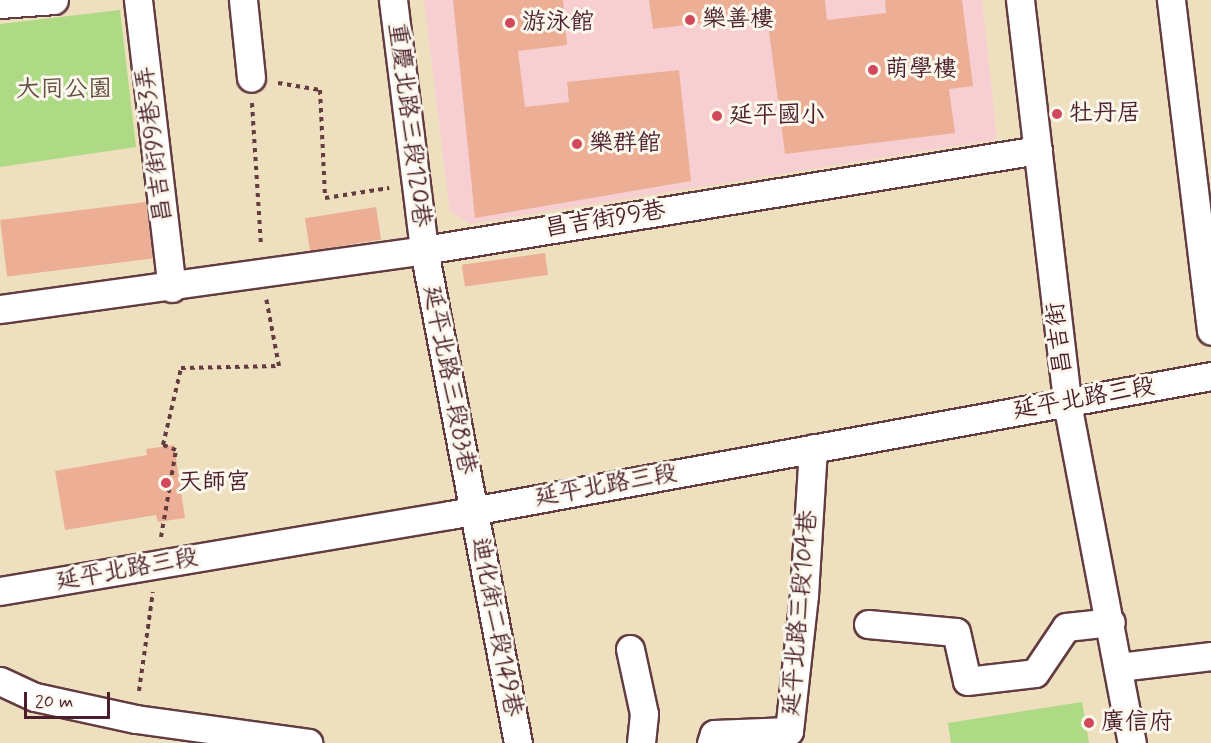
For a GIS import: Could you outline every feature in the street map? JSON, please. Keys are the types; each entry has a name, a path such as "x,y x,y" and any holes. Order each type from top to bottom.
{"street":[{"path":"0,4 54,0"},
{"name":"昌吉街99巷3弄","path":"138,0 172,288"},
{"path":"243,0 251,78"},
{"name":"重慶北路三段120巷","path":"393,0 424,250"},
{"name":"昌吉街","path":"1020,0 1067,403 1111,622 1132,743"},
{"path":"1171,0 1211,331"},
{"name":"昌吉街99巷","path":"0,309 172,288 424,250 1038,150"},
{"name":"延平北路三段83巷","path":"424,250 473,510"},
{"name":"延平北路三段","path":"0,591 473,510 1211,376"},
{"name":"延平北路三段104巷","path":"711,743 714,734 789,737 804,595 813,448"},
{"name":"迪化街二段149巷","path":"473,510 518,743"},
{"path":"868,624 956,632 967,681 1035,673 1066,627 1111,622"},
{"path":"630,649 644,714 642,743"},
{"path":"1119,667 1211,656"},
{"path":"0,681 35,697 133,731 308,743"}],"path":[{"path":"133,731 176,450 163,445 181,368 279,366 262,274 251,78 320,90 326,198 416,184"}],"shaded area":[{"name":"延平國小","path":"424,0 982,0 997,139 470,224 450,211"}],"green space":[{"name":"大同公園","path":"120,10 136,147 0,167 0,24"},
{"path":"1082,702 1089,743 951,743 948,723"}],"building":[{"name":"樂群館","path":"453,0 563,0 567,45 518,51 525,107 569,102 567,82 679,70 691,181 475,218"},
{"name":"萌學樓","path":"649,0 825,0 827,20 886,13 885,0 962,0 973,86 949,89 955,133 785,154 767,15 653,29"},
{"path":"146,202 153,259 7,276 0,220"},
{"path":"376,207 381,240 310,251 305,218"},
{"path":"545,253 548,275 465,286 462,265"},
{"path":"174,445 185,518 158,522 156,515 65,530 55,471 147,455 146,449"}],"place":[{"name":"樂善樓","path":"690,20"},
{"name":"游泳館","path":"510,23"},
{"name":"萌學樓","path":"873,70"},
{"name":"牡丹居","path":"1057,114"},
{"name":"延平國小","path":"717,116"},
{"name":"樂群館","path":"577,144"},
{"name":"天師宮","path":"166,483"},
{"name":"廣信府","path":"1089,723"}]}
